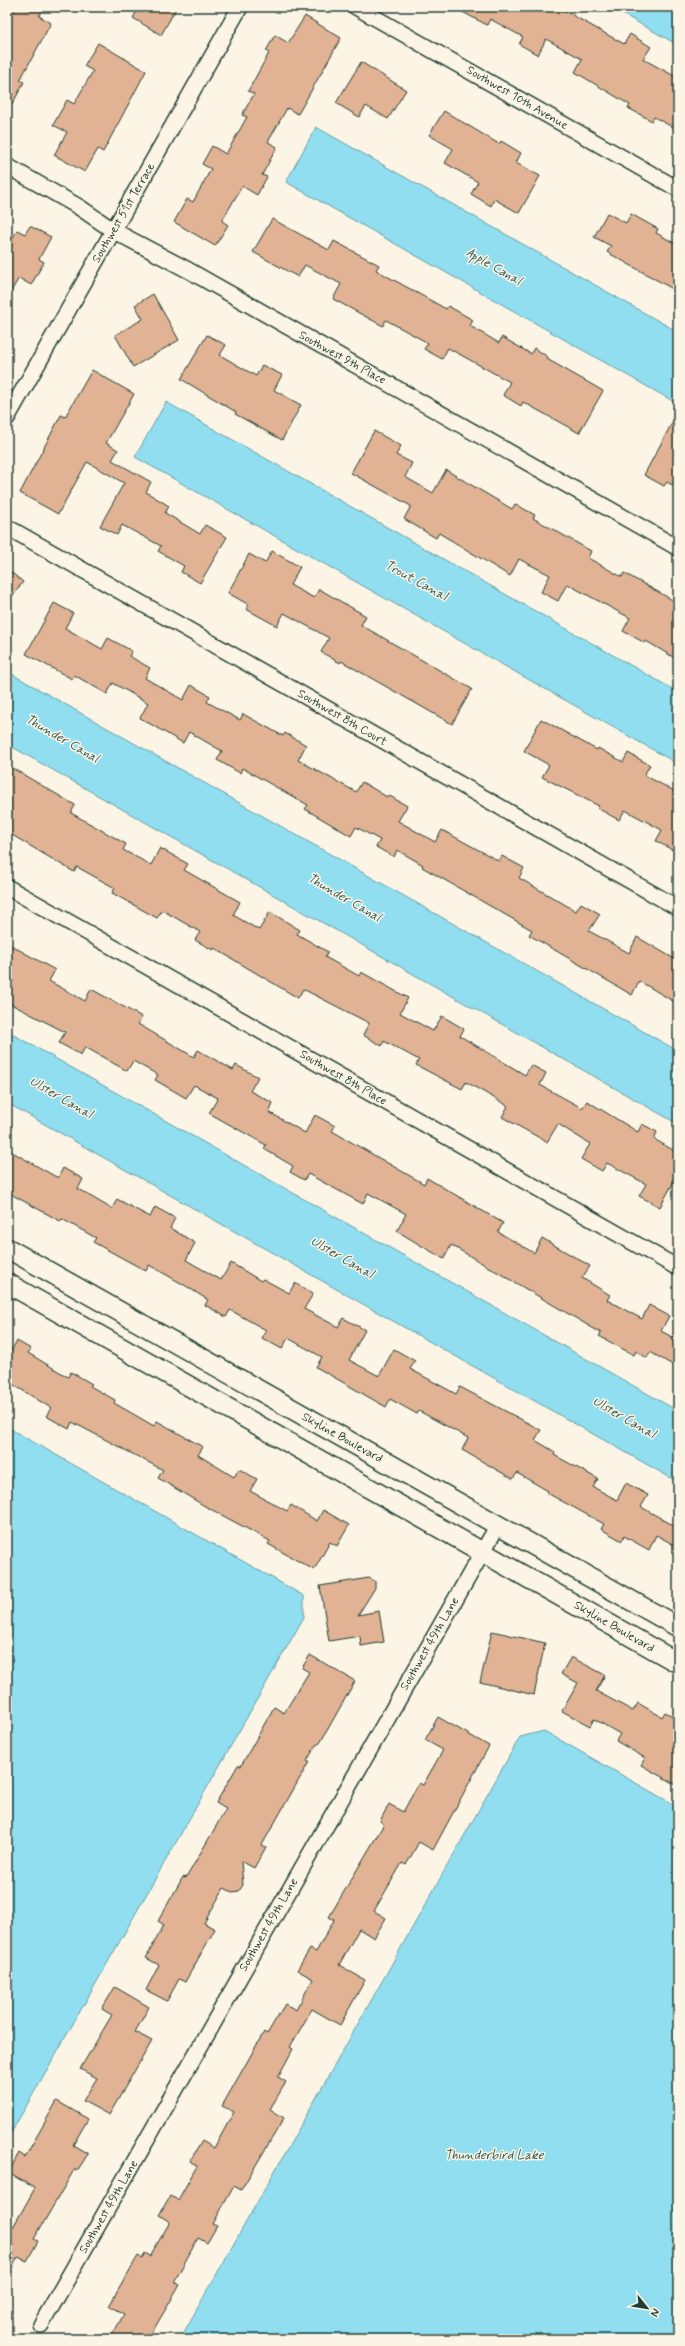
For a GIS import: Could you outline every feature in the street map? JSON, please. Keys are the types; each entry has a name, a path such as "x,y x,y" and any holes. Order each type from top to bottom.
{"street":[{"name":"Southwest 51st Terrace","path":"7,418 240,7"},
{"name":"Southwest 10th Avenue","path":"356,7 678,190"},
{"name":"Southwest 9th Place","path":"7,166 79,207 114,231 188,270 678,548"},
{"name":"Southwest 8th Court","path":"7,527 678,908"},
{"name":"Southwest 8th Place","path":"7,887 678,1268"},
{"name":"Skyline Boulevard","path":"7,1248 678,1628"},
{"name":"Skyline Boulevard","path":"7,1284 678,1663"},
{"name":"Southwest 49th Lane","path":"41,2325 498,1525"}],"water":[{"path":"610,7 678,7 678,45"},
{"name":"Apple Canal","path":"316,127 678,332 678,404 286,182"},
{"name":"Trout Canal","path":"166,402 678,692 678,764 135,457"},
{"name":"Thunder Canal","path":"10,673 678,1051 678,1124 7,744 7,678"},
{"name":"Ulster Canal","path":"7,1031 678,1411 678,1482 7,1103"},
{"path":"7,1427 304,1596 304,1617 7,2140"},
{"name":"Thunderbird Lake","path":"544,1731 678,1807 678,2339 180,2339 520,1737"}],"building":[{"path":"16,7 44,7 39,16 51,23 20,80 24,82 7,114 7,22"},
{"path":"139,7 177,7 161,35 133,18"},
{"path":"453,7 558,7 624,44 630,34 651,47 643,59 678,78 673,87 678,90 678,130 654,117 652,121 628,108 630,105 575,72 582,59 546,39 538,55 519,44 523,37 490,19 487,25"},
{"path":"305,16 341,38 298,114 287,108 268,142 277,147 262,175 267,177 257,195 242,186 222,221 228,225 215,246 174,222 187,199 193,202 211,169 202,164 212,146 226,154 247,117 242,115 254,94 248,91 269,53 266,51 275,35 288,43"},
{"path":"98,43 146,71 103,152 98,149 85,172 54,155 67,132 53,125 67,100 74,104 93,71 84,66"},
{"path":"361,62 406,90 388,119 366,106 359,117 336,103"},
{"path":"444,111 499,144 501,141 521,153 516,163 540,176 519,213 494,199 491,206 471,194 478,182 445,163 453,149 429,135"},
{"path":"607,213 626,223 631,214 658,229 656,233 678,245 678,292 607,252 611,246 594,237"},
{"path":"272,219 329,250 334,241 379,265 376,270 446,309 448,306 473,320 470,326 499,343 502,337 531,354 534,348 548,357 547,359 603,391 579,433 523,402 521,406 503,395 510,382 448,348 442,359 424,349 428,343 386,320 383,326 333,299 341,284 305,265 298,277 253,252"},
{"path":"30,226 51,237 39,259 44,262 31,285 19,278 7,298 7,248 17,230 25,234"},
{"path":"153,294 179,340 133,367 115,335 143,319 135,305"},
{"path":"207,335 226,345 220,355 256,376 262,365 282,375 274,390 301,405 282,440 235,414 236,412 181,379"},
{"path":"92,370 134,394 106,443 118,450 112,460 151,482 146,492 169,506 165,513 200,534 205,525 227,537 200,583 181,572 184,566 158,551 161,546 122,525 117,535 100,526 124,483 87,462 58,514 20,493 61,415 65,417"},
{"path":"678,412 678,488 667,482 664,486 644,475"},
{"path":"374,431 401,446 396,455 412,463 405,477 433,493 446,470 512,509 515,504 535,515 533,518 591,551 588,558 622,577 624,573 678,603 678,660 646,641 645,643 623,631 630,618 567,584 558,601 541,592 550,575 519,559 510,576 439,533 436,538 404,519 411,506 351,473"},
{"path":"272,551 300,567 290,585 314,598 319,589 366,616 361,625 472,689 452,724 341,661 340,663 321,652 329,638 284,613 277,626 246,609 249,605 228,593 249,554 265,563"},
{"path":"7,569 23,582 7,603"},
{"path":"54,603 73,613 65,628 102,649 108,638 132,651 129,656 150,668 145,678 183,700 191,685 210,696 207,702 240,720 243,714 283,736 285,733 306,745 298,760 356,792 362,782 387,797 388,795 407,806 398,821 435,842 442,830 499,861 502,856 524,868 519,878 576,911 581,903 600,914 589,931 629,953 637,937 678,961 678,1004 639,981 632,995 529,935 532,930 422,867 423,865 397,850 394,857 376,847 380,840 356,827 351,836 305,809 308,805 242,768 240,773 217,760 222,751 189,732 183,743 140,718 148,703 113,683 107,694 74,675 72,679 26,654"},
{"path":"541,719 597,750 598,748 623,762 628,753 650,765 644,775 678,793 678,853 656,841 662,830 625,810 619,820 597,808 599,806 542,777 549,765 524,751"},
{"path":"7,765 75,805 71,813 126,844 123,850 151,865 160,848 188,864 184,870 240,902 233,915 259,930 270,912 300,930 297,934 328,952 325,957 359,976 361,972 408,998 400,1013 433,1031 442,1016 464,1029 460,1036 525,1075 531,1065 546,1073 540,1085 582,1108 587,1101 638,1132 642,1124 657,1132 654,1139 678,1153 678,1174 660,1207 639,1196 646,1184 607,1163 602,1171 581,1159 590,1144 558,1124 547,1142 502,1117 508,1106 466,1082 462,1089 416,1065 419,1060 384,1041 382,1046 363,1035 369,1023 303,989 298,998 214,948 213,950 195,940 200,932 162,910 157,918 112,893 115,888 77,867 74,872 7,832"},
{"path":"7,943 55,970 49,981 85,1001 91,989 142,1017 138,1024 194,1057 198,1050 233,1070 236,1065 258,1077 250,1091 273,1103 269,1112 305,1133 315,1115 335,1126 332,1131 424,1184 427,1178 503,1223 498,1232 534,1253 542,1238 590,1266 582,1278 610,1295 607,1300 642,1319 649,1305 669,1316 661,1331 678,1340 678,1368 650,1352 647,1358 636,1351 634,1355 599,1336 601,1333 451,1245 444,1259 397,1231 406,1214 368,1193 363,1204 308,1174 304,1180 290,1172 293,1166 264,1149 266,1145 209,1113 218,1098 194,1085 186,1098 155,1080 158,1075 133,1061 127,1071 85,1047 81,1055 59,1043 65,1032 7,1002"},
{"path":"7,1149 58,1178 63,1168 83,1179 78,1189 112,1209 117,1199 150,1217 155,1207 175,1218 170,1228 195,1243 186,1260 221,1280 231,1263 261,1281 263,1279 289,1293 295,1283 313,1294 304,1309 338,1327 343,1318 365,1330 349,1360 379,1376 394,1349 415,1361 410,1369 456,1394 460,1387 541,1430 535,1440 555,1452 554,1455 598,1479 593,1487 617,1500 626,1483 648,1495 641,1507 678,1528 678,1547 656,1535 649,1550 624,1536 622,1541 601,1529 604,1524 547,1493 548,1491 517,1473 513,1479 462,1450 468,1438 419,1411 417,1414 390,1399 386,1407 316,1367 322,1357 288,1338 282,1349 262,1338 266,1330 230,1310 226,1317 205,1305 208,1300 186,1286 149,1265 146,1271 93,1242 96,1238 62,1219 60,1221 7,1192"},
{"path":"17,1341 31,1349 28,1353 68,1377 71,1372 92,1384 90,1386 115,1400 114,1403 154,1426 157,1421 203,1447 198,1455 234,1477 239,1469 257,1479 250,1491 287,1511 291,1505 317,1521 323,1510 349,1525 337,1546 330,1542 314,1570 268,1544 270,1541 203,1505 158,1478 163,1470 72,1422 69,1429 46,1416 51,1408 9,1382 13,1375 7,1371 7,1357"},
{"path":"369,1578 375,1581 375,1588 358,1615 379,1611 384,1642 361,1646 360,1636 329,1641 320,1586"},
{"path":"492,1631 545,1643 534,1695 480,1682"},
{"path":"310,1655 355,1681 320,1743 316,1745 307,1761 309,1762 262,1845 266,1847 254,1868 241,1861 243,1885 239,1891 232,1892 224,1888 204,1923 215,1929 185,1982 179,1979 167,2001 146,1990 159,1965 146,1958 164,1925 158,1921 183,1877 186,1878 226,1809 216,1803 238,1765 241,1766 274,1707 284,1713 309,1672 302,1668"},
{"path":"571,1657 605,1675 596,1691 633,1711 638,1703 662,1717 665,1712 678,1719 678,1786 641,1765 645,1758 616,1741 620,1734 594,1719 590,1726 562,1711 578,1683 561,1674"},
{"path":"438,1717 489,1746 433,1850 419,1842 406,1865 402,1863 374,1911 386,1918 374,1938 359,1929 339,1965 365,1980 340,2025 312,2009 290,2047 293,2049 278,2077 286,2082 270,2109 284,2118 241,2190 234,2186 213,2224 217,2226 207,2243 198,2238 174,2282 180,2285 148,2339 110,2339 124,2314 109,2306 138,2256 142,2258 145,2253 150,2256 170,2222 159,2215 170,2196 178,2200 197,2166 190,2161 202,2141 214,2148 234,2112 222,2106 264,2032 267,2034 285,2004 296,2010 313,1979 297,1970 310,1949 316,1952 334,1920 329,1917 384,1824 380,1821 389,1804 403,1812 419,1783 423,1785 443,1750 425,1740"},
{"path":"115,1987 149,2007 135,2032 152,2041 109,2115 83,2101 97,2078 80,2069 112,2015 102,2009"},
{"path":"57,2101 88,2119 73,2145 88,2154 77,2171 74,2170 34,2239 38,2241 27,2261 18,2257 7,2277 7,2224 13,2227 35,2188 8,2173 19,2153 25,2157"}]}
